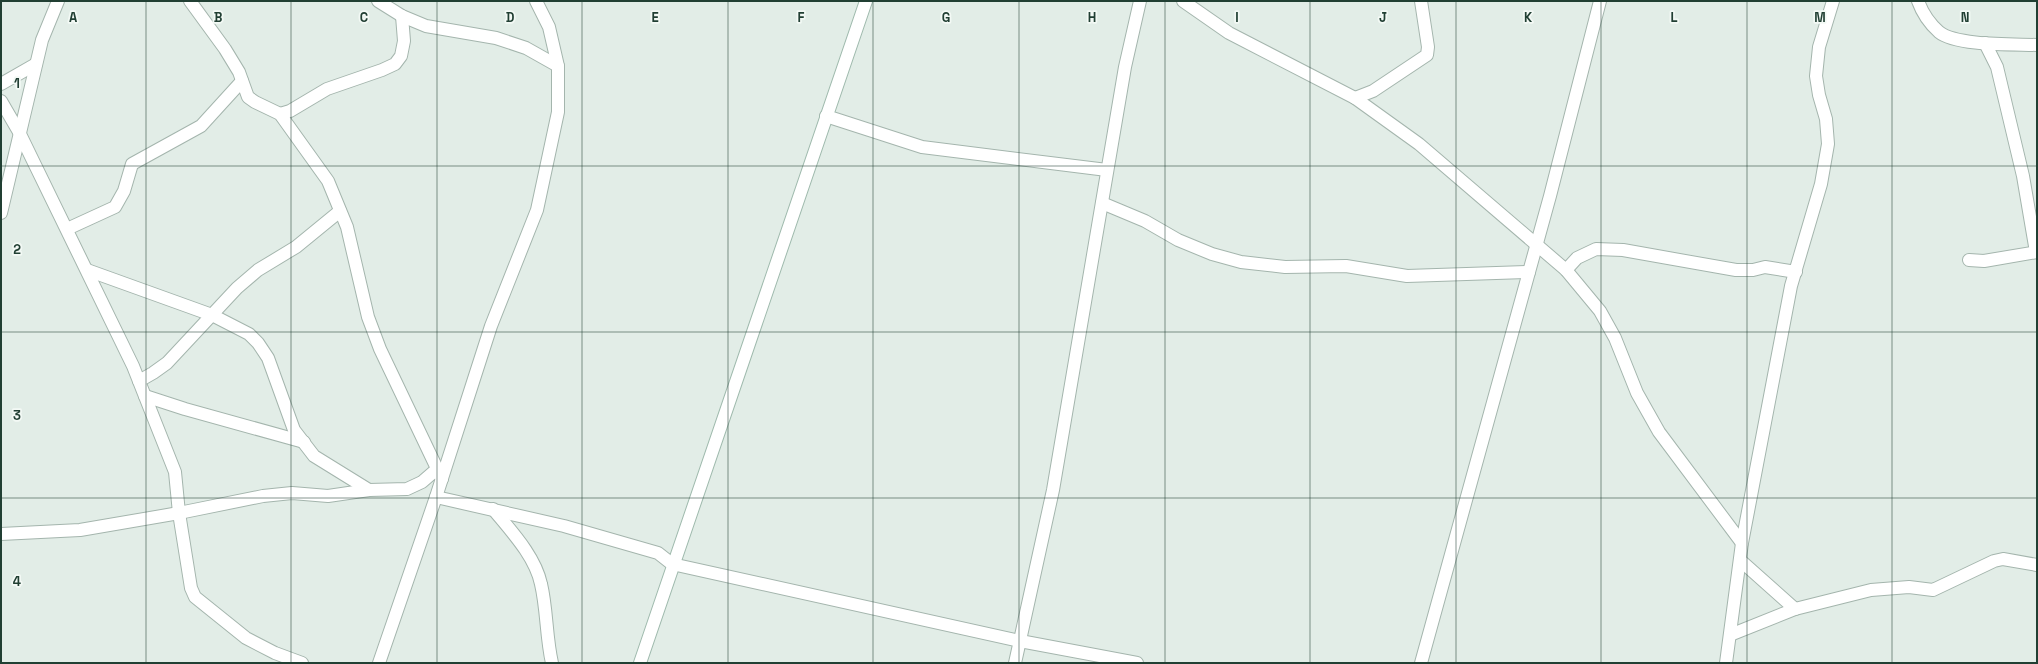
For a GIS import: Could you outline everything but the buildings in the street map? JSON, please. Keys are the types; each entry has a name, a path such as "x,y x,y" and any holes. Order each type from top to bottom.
{"street":[{"path":"1,213 42,40 58,1"},
{"path":"190,1 225,49 242,81 248,97 280,114 328,180 346,226 368,317 380,348 439,474"},
{"path":"378,1 402,16 426,26 496,38 526,48 558,66"},
{"path":"379,663 436,497 439,474 491,326 537,210 558,112 558,66 549,27 536,1"},
{"path":"640,663 672,564 866,1"},
{"path":"1015,663 1054,482 1125,67 1140,1"},
{"path":"1182,1 1229,33 1355,98 1419,144 1536,246 1566,270 1600,311 1615,338 1637,393 1659,432 1742,543"},
{"path":"1355,98 1374,91 1427,55 1428,47 1420,1"},
{"path":"1421,663 1529,272 1600,1"},
{"path":"1726,663 1742,543 1796,272 1821,184 1828,144 1826,119 1819,95 1816,76 1820,47 1833,1"},
{"path":"1918,1 1930,23 1940,33 1968,42 1985,44 2037,45"},
{"path":"280,114 290,111 327,89 395,64 401,56 404,41 402,16"},
{"path":"1969,260 1984,261 2037,252 2023,176 1997,68 1985,44"},
{"path":"1,84 36,64"},
{"path":"67,229 115,206 124,191 132,164 201,126 242,81"},
{"path":"1,101 19,132 88,270 139,380 175,472 179,513 191,588 196,596 246,638 275,653 302,663"},
{"path":"826,116 922,147 1107,170"},
{"path":"1102,203 1145,221 1178,240 1212,254 1241,262 1285,267 1346,266 1407,276 1529,272"},
{"path":"139,380 153,374 166,363 237,288 258,270 296,247 340,211"},
{"path":"1566,270 1577,258 1596,249 1623,250 1736,270 1753,270 1765,267 1796,272"},
{"path":"88,270 212,315 249,334 258,343 268,358 294,430 314,456 369,490"},
{"path":"145,396 185,409 304,442"},
{"path":"1,534 80,530 179,513 263,496 292,493 328,496 369,490 407,489 439,474"},
{"path":"436,497 564,526 658,553 672,564 1020,641 1137,663"},
{"path":"493,509 517,539 535,568 541,584 547,638 552,663"},
{"path":"1730,635 1796,609 1871,590 1909,587 1933,590 1994,561 2003,559 2037,565"},
{"path":"1740,560 1796,609"}]}
